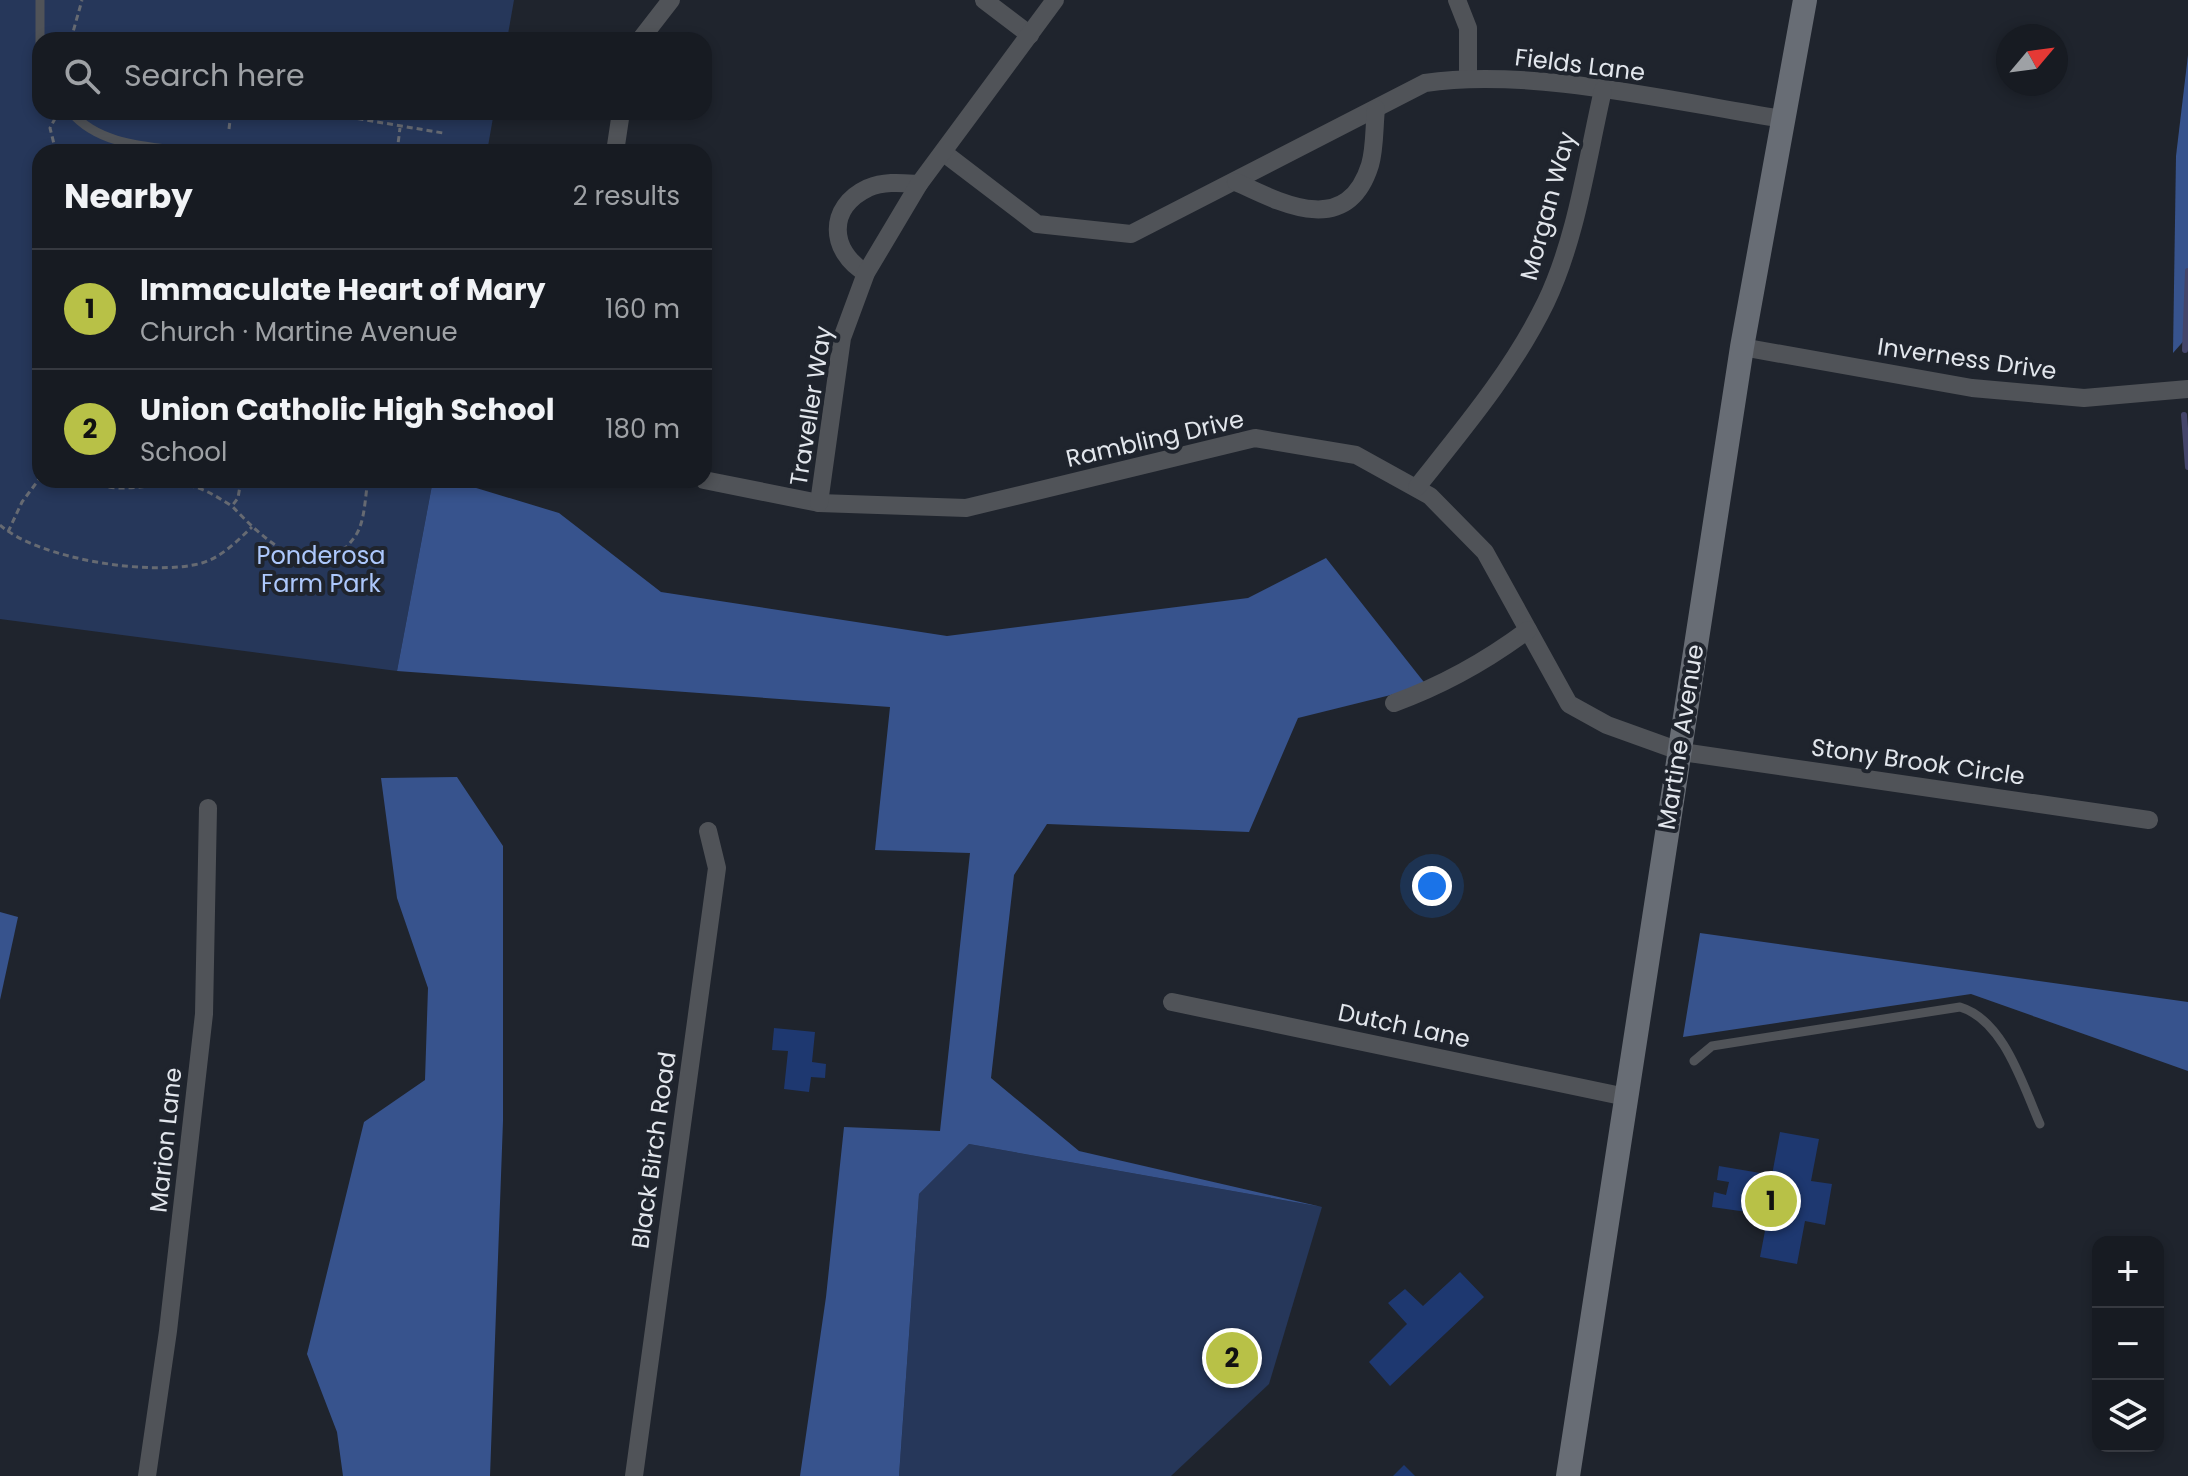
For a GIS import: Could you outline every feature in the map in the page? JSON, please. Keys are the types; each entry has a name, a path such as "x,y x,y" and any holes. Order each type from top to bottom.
{"main road":[{"name":"Martine Avenue","path":"1568,1476 1742,347 1805,0"}],"street":[{"path":"984,0 1030,35"},
{"name":"Traveller Way","path":"819,503 842,338 866,273 919,184 1055,0"},
{"path":"1457,0 1468,28 1468,76"},
{"path":"645,32 664,3"},
{"name":"Fields Lane","path":"944,153 1037,224 1131,234 1425,83 1468,76 1603,90 1783,119"},
{"name":"Morgan Way","path":"1417,487 1501,381 1546,302 1563,260 1603,90"},
{"path":"1236,182 1291,208 1310,212 1337,205 1355,195 1371,164 1376,109"},
{"path":"616,144 620,120"},
{"path":"866,273 853,265 841,251 839,218 849,203 867,189 887,183 919,184"},
{"name":"Inverness Drive","path":"1742,347 1972,388 2084,398 2188,389"},
{"name":"Rambling Drive","path":"712,482 819,503 966,508 1255,438 1356,455 1417,487 1485,552 1569,704 1607,725 1679,751"},
{"path":"1394,703 1458,677 1528,630"},
{"name":"Stony Brook Circle","path":"1679,751 2149,820"},
{"name":"Marion Lane","path":"147,1476 168,1331 204,1014 208,808"},
{"name":"Black Birch Road","path":"634,1476 717,868 708,831"},
{"name":"Dutch Lane","path":"1172,1002 1626,1097"}],"lane":[{"path":"40,0 40,32"},
{"path":"79,120 88,130 105,136 147,144"},
{"path":"1694,1061 1712,1046 1960,1007 1975,1011 1999,1038 2040,1124"}],"path":[{"path":"73,32 82,0"},
{"path":"54,120 50,128 54,144"},
{"path":"229,129 230,120"},
{"path":"365,120 443,133"},
{"path":"398,144 400,126"},
{"path":"8,532 32,488"},
{"path":"196,488 232,506 252,527 293,558 312,561 344,548 357,533 366,488"},
{"path":"232,506 240,488"},
{"path":"0,525 40,549 143,569 204,562 229,548 252,527"}],"green space":[{"name":"Ponderosa Farm Park","path":"0,0 514,0 508,32 32,32 32,120 493,120 488,144 32,144 32,488 431,488 397,671 0,619"},
{"path":"969,1144 1322,1207 1269,1384 1171,1476 899,1476 919,1194"}],"shaded area":[{"path":"2188,55 2188,336 2173,353 2176,156"},
{"path":"431,488 476,488 559,513 661,592 947,636 1248,598 1326,558 1427,686 1298,718 1249,832 1047,824 1014,875 991,1078 1079,1151 1322,1207 969,1144 919,1194 899,1476 800,1476 826,1297 844,1127 940,1131 970,853 875,850 890,707 397,671"},
{"path":"457,777 503,846 503,1121 490,1476 343,1476 337,1432 307,1354 364,1122 425,1080 428,988 397,898 381,778"},
{"path":"0,912 18,917 0,1000"},
{"path":"1700,933 2188,1002 2188,1071 1971,994 1683,1037"}],"building":[{"path":"774,1028 815,1032 812,1062 826,1064 825,1078 811,1077 809,1092 784,1089 788,1051 772,1050"},
{"path":"1780,1132 1819,1139 1811,1181 1832,1184 1825,1225 1805,1221 1797,1264 1760,1257 1768,1215 1712,1207 1714,1192 1726,1195 1729,1182 1717,1180 1719,1166 1772,1175"},
{"path":"1460,1272 1484,1297 1390,1386 1369,1362 1407,1324 1388,1303 1405,1289 1423,1306"},
{"path":"1404,1465 1415,1476 1393,1476"}],"waterway":[{"path":"2185,350 2188,271"},
{"path":"2184,415 2188,467"}],"place":[{"name":"Immaculate Heart of Mary","path":"1771,1201"},
{"name":"Union Catholic High School","path":"1232,1358"}]}
